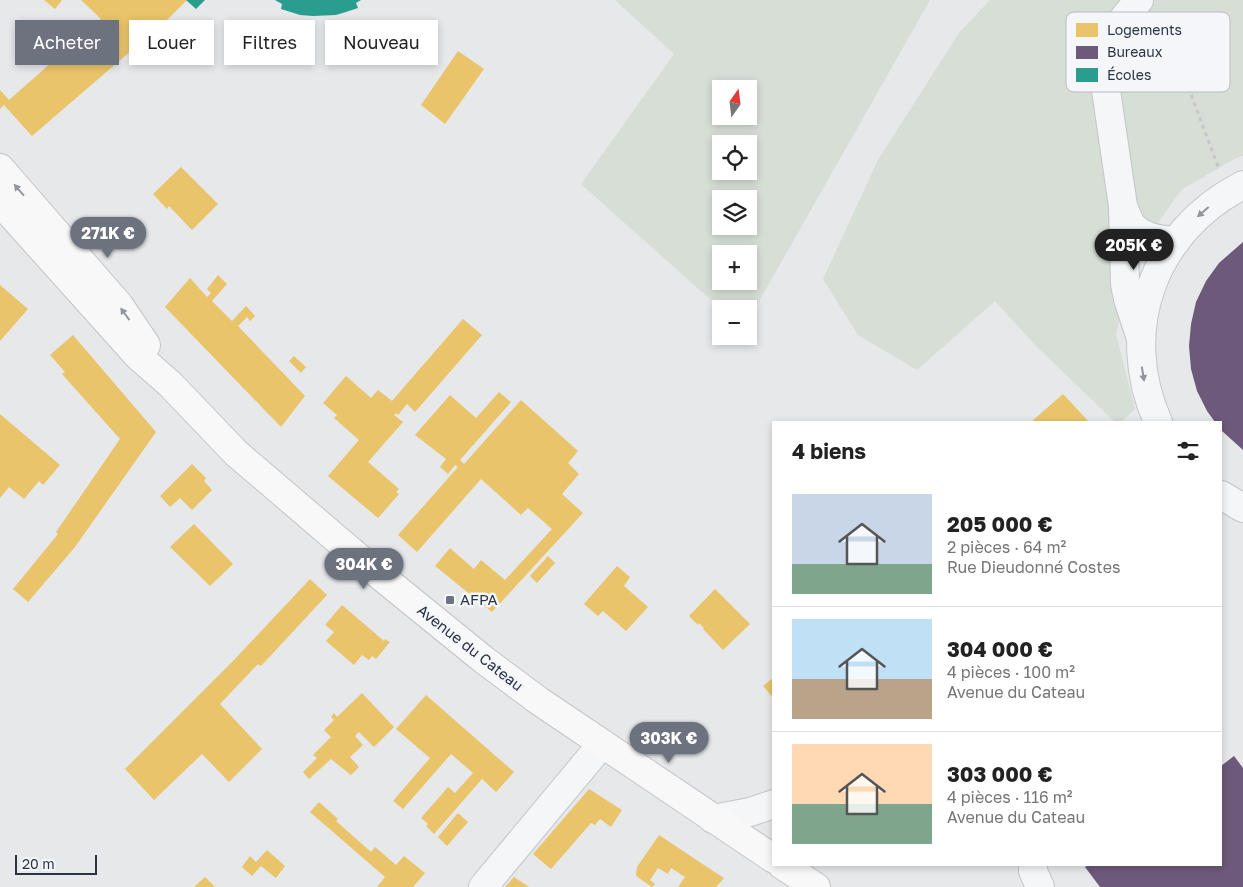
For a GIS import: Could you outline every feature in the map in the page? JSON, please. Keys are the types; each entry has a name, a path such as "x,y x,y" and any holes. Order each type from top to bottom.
{"main road":[{"name":"Avenue du Cateau","path":"0,168 119,305 170,384"},
{"name":"Avenue du Cateau","path":"0,202 128,346 150,368 170,384 236,453 367,565 484,660 602,744 713,819 772,856"},
{"name":"Avenue du Cateau","path":"787,866 816,887"}],"street":[{"path":"1129,12 1138,1"},
{"path":"1106,92 1123,206 1125,284 1141,339"},
{"path":"1154,418 1143,375 1141,339 1146,304 1157,271 1176,241 1206,209 1236,189"},
{"path":"1123,206 1132,225 1138,231 1156,238 1176,241"},
{"path":"483,887 602,744"},
{"path":"713,819 750,812 772,805"},
{"path":"1033,866 1036,880 1040,887"}],"path":[{"path":"1138,1 1144,12"},
{"path":"1190,92 1204,131 1236,189"}],"shaded area":[{"path":"615,0 930,0 757,305 757,300 712,301 581,184 674,54"},
{"path":"990,0 1243,0 1243,156 1236,158 1181,190 1134,258 1116,334 1135,409 1122,421 1114,421 1035,345 995,301 917,370 858,335 823,279 878,160 959,33"}],"building: Logements":[{"path":"44,0 62,0 55,9"},
{"path":"81,0 187,0 167,20 129,20 129,53 119,61 119,20 100,20 101,19"},
{"path":"458,51 484,69 445,124 421,105"},
{"path":"49,65 115,65 32,136 4,105 0,109 0,90 9,100"},
{"path":"181,167 218,204 192,230 169,206 167,209 153,194"},
{"path":"218,275 227,284 212,301 232,321 246,306 255,316 250,321 247,317 238,326 305,396 281,427 165,307 190,278 207,297 211,293 207,289"},
{"path":"0,285 28,309 0,341"},
{"path":"463,319 482,335 415,412 407,404 398,415 396,413 394,415 403,422 368,462 399,489 396,492 399,494 378,518 328,476 359,440 334,418 337,415 323,403 346,376 371,398 378,390 392,401"},
{"path":"73,335 156,432 75,547 28,602 13,589 58,534 56,532 120,439 62,374 65,372 50,355"},
{"path":"294,356 306,367 301,373 289,361"},
{"path":"499,392 511,402 460,460 464,464 521,400 578,451 568,463 579,474 562,494 583,513 492,612 435,566 450,548 474,569 481,560 505,580 552,529 528,508 521,515 481,479 417,552 398,535 458,467 455,465 448,474 440,467 446,459 415,435 450,395 476,418"},
{"path":"1063,394 1088,421 1032,421"},
{"path":"0,414 60,465 43,485 39,481 24,499 9,487 0,498"},
{"path":"192,464 206,478 204,481 212,490 192,510 180,498 170,507 160,496"},
{"path":"194,524 233,564 210,586 170,547"},
{"path":"548,556 555,563 537,583 530,576"},
{"path":"617,566 630,577 624,586 648,607 626,631 603,611 598,616 584,604"},
{"path":"310,579 327,595 261,666 258,664 220,704 262,749 229,782 202,754 154,800 125,769 234,660"},
{"path":"715,589 750,624 723,650 699,623 698,625 689,616"},
{"path":"342,605 384,641 385,639 390,642 376,659 372,656 369,660 362,655 354,665 326,641 334,632 325,625"},
{"path":"772,679 772,697 763,686"},
{"path":"362,693 394,727 374,747 359,732 355,736 363,745 350,757 359,767 351,775 331,759 309,779 303,772 317,758 313,755 331,737 324,730 334,720 331,717 334,713 337,717"},
{"path":"426,695 514,772 496,792 482,779 434,834 426,826 428,824 421,818 448,787 455,793 473,773 451,754 403,809 393,801 430,758 396,729"},
{"path":"589,789 622,810 611,827 600,819 595,825 591,823 551,869 533,854"},
{"path":"319,802 338,819 336,821 371,852 375,847 396,865 404,856 425,873 413,887 377,887 385,877 310,812"},
{"path":"458,813 468,822 447,846 438,837"},
{"path":"659,835 724,878 716,887 678,887 685,877 671,868 668,874 658,868 650,880 655,884 652,887 636,876 637,867"},
{"path":"267,850 285,866 276,878 261,866 252,876 242,867 250,856 256,862"},
{"path":"205,877 215,887 194,887"},
{"path":"514,877 529,887 505,887"}],"building: Bureaux":[{"path":"1243,242 1243,450 1222,431 1222,421 1214,421 1207,411 1197,391 1191,369 1189,346 1196,302 1206,281 1219,263"},
{"path":"1234,756 1243,768 1243,887 1100,887 1085,867 1222,866 1222,765"}],"building: Écoles":[{"path":"186,0 205,0 196,9"},
{"path":"275,0 361,0 356,3 358,8 346,12 336,15 313,16 300,15 281,9 282,4"}],"place":[{"name":"AFPA","path":"450,600"}]}
